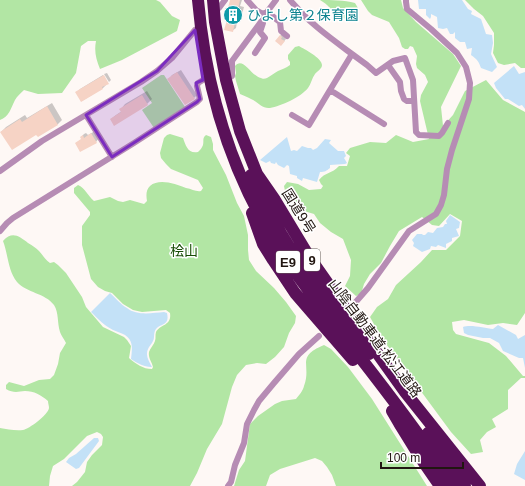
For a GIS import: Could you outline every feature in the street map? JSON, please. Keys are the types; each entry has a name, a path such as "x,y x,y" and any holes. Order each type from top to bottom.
{"highway":[{"name":"9","path":"192,0 203,80 214,126 224,154 252,214 263,244 295,293 363,372 399,423 440,486"},
{"name":"山陰自動車道;松江道路","path":"198,0 201,29 211,85 219,114 229,145 254,203 268,231 310,293 383,380"},
{"name":"山陰自動車道;松江道路","path":"206,0 214,56 227,112 236,141 262,198 283,237 313,281 383,380 433,447 465,486"},
{"name":"国道9号","path":"213,5 226,80 240,131 257,174 275,200 310,258 350,315 405,392 476,486"},
{"path":"257,174 285,226 319,282 383,380"},
{"path":"252,214 269,245 297,286 328,323 383,380"},
{"name":"山陰自動車道;松江道路","path":"433,447 454,486"},
{"path":"433,447 476,486"}],"street":[{"path":"213,5 219,8 225,0"},
{"path":"247,0 256,10 280,22 281,31 287,36"},
{"path":"226,80 232,76 232,60 276,0"},
{"path":"290,0 314,25 376,73 393,61 405,58 413,80 416,132 419,135 439,136 448,123"},
{"path":"354,304 368,288 409,231 436,214 444,195 452,150 469,99 470,82 466,67 457,53 408,10 406,0"},
{"path":"255,53 265,38 260,32 264,15"},
{"path":"0,171 42,141 157,71 172,58 195,30"},
{"path":"292,115 309,125 352,54"},
{"path":"388,65 400,82 404,99 414,101"},
{"path":"0,231 13,218 197,102 200,99 197,86 198,82 203,80"},
{"path":"330,90 384,124"},
{"path":"86,115 112,157"},
{"path":"228,486 231,482 235,465 244,443 247,424 259,401 299,354 319,336"}],"highlighted area":[{"path":"195,30 203,80 196,83 200,99 197,102 112,157 86,115 157,71"}],"green space":[{"path":"0,0 156,0 160,2 172,16 180,20 177,31 122,60 100,69 97,62 95,48 96,41 88,41 81,46 76,73 62,93 38,94 24,90 16,99 8,114 0,120"},
{"path":"320,0 351,2 355,3 358,8 354,15 347,19 338,17"},
{"path":"361,0 401,0 403,8 416,22 453,54 461,66 441,107 443,126 453,115 465,91 486,80 503,100 525,112 525,313 517,325 503,323 488,325 464,320 452,322 453,330 456,334 489,343 506,356 523,376 525,376 525,378 521,378 508,390 508,409 492,419 496,427 487,432 480,440 483,452 471,454 451,432 381,337 370,317 377,307 388,299 396,285 432,250 446,250 460,236 462,221 450,214 439,226 432,225 422,217 399,231 381,263 370,274 364,284 361,294 356,296 345,286 350,276 351,260 343,239 320,223 314,214 304,211 293,203 285,191 284,186 287,182 298,184 309,190 321,189 323,186 319,180 321,177 339,166 347,166 350,156 346,153 350,148 370,142 386,143 396,135 413,142 429,139 420,101 421,95 428,82 425,75 417,68 417,56 413,47 410,46 408,49 405,49 402,47 399,38 389,22 372,15"},
{"path":"465,0 525,0 525,68 521,68 515,63 504,65 498,63 493,53 494,33 483,16"},
{"path":"299,46 316,57 322,65 309,86 301,95 280,105 267,108 240,94 235,76 235,66 241,63 262,79 266,78 290,65 288,55 295,47"},
{"path":"161,75 164,75 185,107 154,128 142,110 152,103 142,88"},
{"name":"桧山","path":"170,134 183,138 188,149 192,152 198,152 202,148 206,135 211,137 213,150 244,216 248,235 249,260 256,271 274,288 296,316 295,323 289,333 284,347 266,364 257,363 246,365 237,375 232,387 222,424 207,449 190,486 72,486 85,472 87,462 102,445 103,437 97,432 87,436 64,459 53,466 49,486 0,486 0,428 17,430 26,429 42,418 49,408 48,401 40,395 28,391 11,391 6,389 6,385 9,382 24,386 39,380 50,379 54,375 60,353 66,343 60,332 57,311 54,305 46,298 21,286 14,278 3,241 12,235 19,237 37,249 48,262 54,262 58,265 66,273 82,297 86,307 103,327 124,337 127,340 131,346 129,358 140,366 152,369 153,367 149,352 155,340 156,332 168,323 170,313 166,310 142,312 133,310 123,304 112,293 98,287 91,279 82,245 82,226 90,215 90,212 74,193 74,188 78,185 80,186 94,201 110,197 118,201 123,202 130,200 144,204 147,201 146,197 148,189 150,186 158,182 168,182 196,191 201,191 203,188 198,180 171,169 161,158 160,153 164,138"},
{"path":"324,345 331,349 348,367 372,399 427,486 336,486 327,467 322,461 315,458 280,469 270,475 266,486 234,486 239,470 245,461 250,424 258,416 275,404 282,401 296,399 303,390 306,379 307,358 315,349"}],"water":[{"path":"418,0 462,0 468,9 472,11 471,14 481,19 486,34 492,35 493,43 491,54 497,67 492,72 481,68 478,61 471,55 472,48 467,49 465,42 460,42 455,38 455,32 450,34 447,28 438,28 437,17 431,14 430,19 426,15 426,9 419,9"},
{"path":"514,66 519,74 525,72 525,109 522,105 519,106 508,99 505,99 494,83"},
{"path":"287,137 291,151 297,151 302,146 313,150 317,148 325,139 331,140 329,143 338,151 344,151 346,156 344,158 347,163 330,165 330,168 324,172 320,172 317,182 303,178 302,181 297,178 297,176 290,174 289,166 287,165 284,168 276,162 275,164 271,163 270,161 266,163 260,160"},
{"path":"450,215 460,222 459,228 456,229 459,236 452,238 452,241 446,244 446,248 438,245 436,247 431,246 430,249 422,252 413,246 414,243 412,240 417,234 425,235 428,232 433,233 437,228 443,227 447,224 446,221"},
{"path":"110,293 131,311 145,313 167,313 168,317 166,322 156,329 154,340 148,348 147,354 152,367 143,366 131,359 132,346 128,337 107,326 91,312"},
{"path":"498,325 516,335 518,339 525,335 525,368 523,358 519,358 503,351 499,343 490,338 483,338 464,333 463,327 473,326 493,329"},
{"path":"94,438 98,438 99,441 79,468 76,469 66,462 69,458 76,454"},
{"path":"525,451 525,480 514,474 517,464"}],"building":[{"name":"ひよし第２保育園","path":"230,0 240,0 238,9 241,11 238,23 235,22 233,32 224,30"},
{"path":"280,35 282,37 281,39 285,41 281,46 275,41"},
{"path":"177,72 195,99 185,105 167,79"},
{"path":"104,75 109,84 102,87 103,89 81,102 75,92"},
{"path":"142,95 148,105 114,126 110,119 121,112 119,109"},
{"path":"47,106 58,125 38,137 36,135 12,150 0,132 20,119 22,122"},
{"path":"91,133 97,143 80,152 75,143 81,139 80,137 83,135 84,138"}],"place":[{"name":"ひよし第２保育園","path":"233,15"}]}
